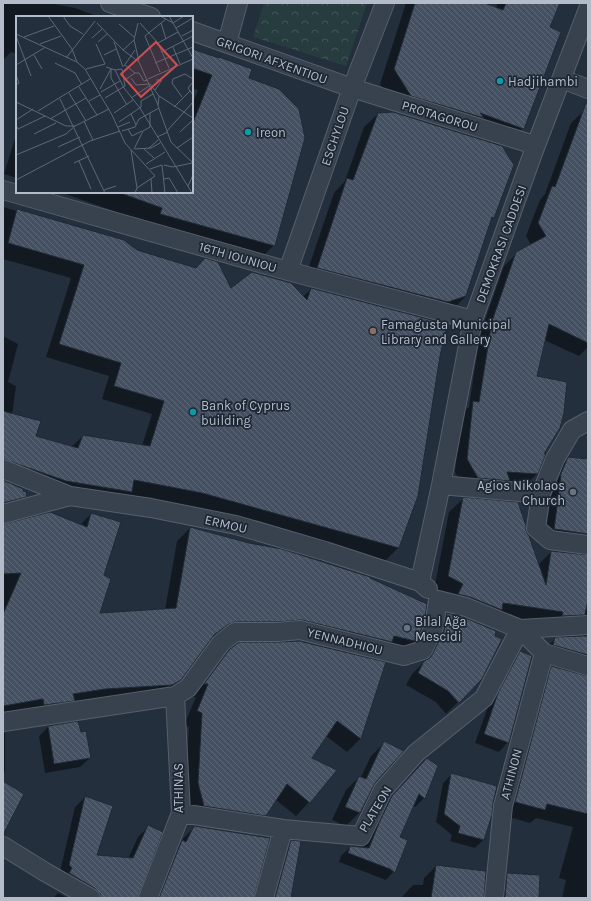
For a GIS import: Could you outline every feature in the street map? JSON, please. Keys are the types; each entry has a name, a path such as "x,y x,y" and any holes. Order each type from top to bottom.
{"street":[{"path":"110,3 148,16"},
{"path":"227,43 238,3"},
{"name":"ESCHYLOU","path":"288,271 352,88 385,3"},
{"name":"DEMOKRASI CADDESI","path":"420,582 441,485 473,320 533,153 588,8"},
{"name":"GRIGORI AFXENTIOU","path":"193,31 286,66 352,88"},
{"path":"562,79 588,89"},
{"name":"PROTAGOROU","path":"352,88 528,143"},
{"name":"16TH IOUNIOU","path":"3,190 288,271 473,320"},
{"path":"588,421 572,430 555,459 541,494 536,528 550,540 588,545"},
{"path":"3,468 70,496"},
{"path":"441,485 541,494"},
{"name":"ERMOU","path":"3,514 70,496 151,508 236,525 325,551 420,582 438,600"},
{"path":"438,600 466,607 520,629 544,653 588,666"},
{"name":"YENNADHIOU","path":"3,722 175,696 188,688 221,643 235,632 277,632 300,630 404,656 422,650 434,627 438,600"},
{"path":"520,629 588,625"},
{"name":"PLATEON","path":"181,813 282,829 361,836 383,790 416,753 484,698 520,629"},
{"name":"ATHINON","path":"494,898 503,806 544,653"},
{"name":"ATHINAS","path":"148,898 181,813 175,696"},
{"path":"264,898 282,829"},
{"path":"3,846 91,898"}],"green space":[{"path":"264,3 367,3 346,66 253,37"}],"building":[{"path":"415,3 485,3 503,10 506,3 560,3 550,27 561,32 524,129 480,113 484,118 411,96 394,69"},
{"name":"Ireon","path":"193,49 252,69 249,78 279,89 299,109 305,138 275,246 160,214 162,208 123,194 193,193 193,122 212,75 193,68"},
{"path":"586,103 588,103 588,343 549,324 537,376 567,382 564,413 560,428 544,454 546,454 538,474 507,472 510,481 478,478 467,459 473,401 479,402 492,321 516,252 546,236 538,223 552,186 555,187"},
{"path":"393,112 502,146 514,165 494,218 492,217 466,296 448,302 317,268 347,178 353,180 378,113"},
{"path":"17,209 124,240 137,250 196,268 205,258 218,262 231,288 252,272 291,283 307,300 311,288 439,322 447,326 440,356 418,496 399,548 202,493 134,480 132,492 66,481 3,459 3,411 41,421 36,436 78,448 83,435 150,446 164,401 114,386 121,363 59,344 84,265 8,243"},
{"name":"Agios Nikolaos Church","path":"568,457 588,459 588,534 554,529 560,476"},
{"path":"3,480 23,489 23,491 26,492 27,497 3,503"},
{"path":"463,497 518,502 526,526 526,531 546,585 551,551 588,555 588,599 585,615 562,616 563,612 503,603 502,610 470,597 458,594 463,584 448,576"},
{"path":"50,512 87,527 91,513 121,522 104,575 111,579 100,613 176,608 190,527 249,543 282,549 370,577 427,604 424,624 415,641 394,636 392,642 302,620 277,622 235,622 229,624 214,635 181,680 172,685 105,689 73,694 75,701 44,705 43,699 3,706 3,614 21,573 3,574 3,524"},
{"path":"447,613 463,617 496,631 495,636 502,639 482,679 459,703 448,691 418,673 424,661 432,655 444,631"},
{"path":"588,636 588,655 553,645 555,637"},
{"path":"299,641 386,662 361,739 337,721 312,758 337,770 310,803 287,784 266,816 204,806 198,783 202,713 197,711 208,684 204,684 229,650 239,642"},
{"path":"520,651 532,656 509,743 484,734 498,693"},
{"path":"551,666 588,676 588,814 547,804 545,810 515,802"},
{"path":"78,721 81,732 86,731 91,758 54,764 48,726"},
{"path":"384,741 404,751 375,783 360,813 345,807 359,776 366,779"},
{"path":"427,758 438,766 425,799 419,794 400,837 408,840 395,873 390,869 348,853 350,846 369,848 392,796"},
{"path":"451,773 497,786 492,815 484,840 458,833 460,826 444,814"},
{"path":"3,781 24,794 3,835"},
{"path":"85,796 113,806 97,855 133,858 148,825 163,832 138,898 101,898 100,893 96,889 69,873 72,868 69,865"},
{"path":"194,826 270,838 254,898 159,898 182,840 186,842"},
{"path":"291,840 301,841 291,898 275,898"},
{"path":"436,865 485,871 484,898 431,898"},
{"path":"507,873 540,875 539,898 505,898"}],"place":[{"name":"Hadjihambi","path":"500,81"},
{"name":"Ireon","path":"248,132"},
{"name":"Famagusta Municipal Library and Gallery","path":"373,331"},
{"name":"Bank of Cyprus building","path":"193,412"},
{"name":"Agios Nikolaos Church","path":"573,492"},
{"name":"Bilal Ağa Mescidi","path":"407,628"}]}
